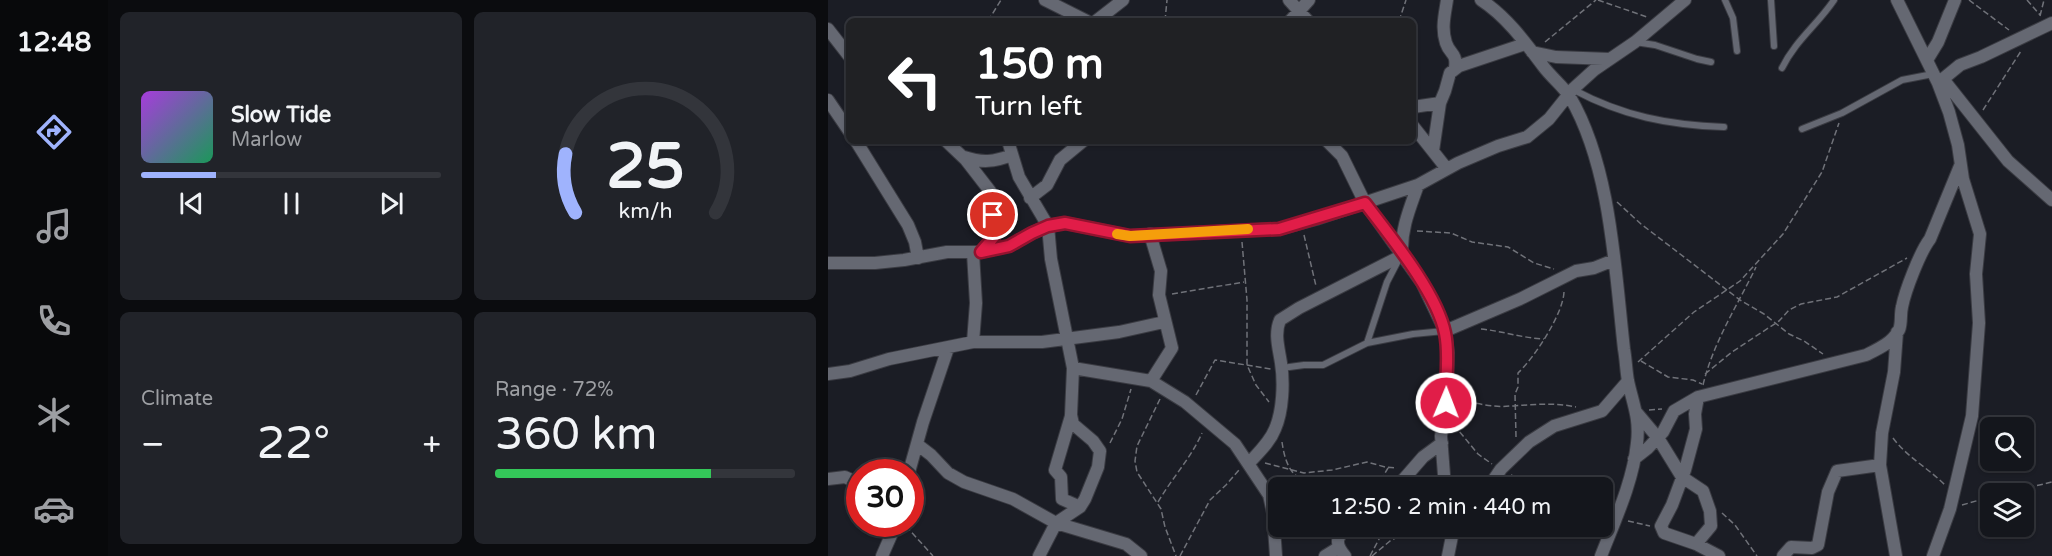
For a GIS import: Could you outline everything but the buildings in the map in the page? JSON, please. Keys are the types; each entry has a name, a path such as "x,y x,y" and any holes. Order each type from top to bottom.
{"street":[{"path":"1045,0 1081,18"},
{"path":"1100,18 1123,0"},
{"path":"1289,0 1305,18"},
{"path":"1292,18 1309,0"},
{"path":"1433,151 1440,103 1450,74 1455,68 1456,57 1446,44 1443,28 1447,0"},
{"path":"1481,0 1501,15 1549,75 1571,92 1595,157 1602,187 1614,260 1628,377 1637,412 1637,444 1625,494 1601,556"},
{"path":"828,263 875,263 947,252 977,252 1009,246 1048,226 1065,223 1130,236 1279,229 1305,222 1418,185 1498,146 1527,137 1554,114 1571,92 1685,0"},
{"path":"1897,0 1934,72 1958,145 1960,166 1980,234 1976,274 1979,323 1972,416 1950,509 1933,556"},
{"path":"1955,0 1938,42 1934,72 2008,161 2052,200"},
{"path":"1934,72 1960,65 2052,23"},
{"path":"828,29 846,52"},
{"path":"1455,68 1530,49 1539,55 1610,59"},
{"path":"828,100 846,127"},
{"path":"1416,107 1440,103"},
{"path":"1416,130 1447,169"},
{"path":"858,144 908,225 918,258"},
{"path":"950,144 982,179 993,200 995,235 977,252 973,342"},
{"path":"1009,144 1019,177 1048,226 1073,368 1071,415 1066,438 1055,467 1061,477 1062,499 1080,507"},
{"path":"1030,198 1047,184 1060,160 1079,144"},
{"path":"1330,144 1342,156 1365,203 1426,290 1445,331 1448,352 1442,443 1444,477"},
{"path":"963,157 992,162 1012,155"},
{"path":"1896,556 1880,465 1883,425 1897,332 1905,291 1923,248 1930,239 1960,166"},
{"path":"1402,255 1407,213 1418,185"},
{"path":"1380,223 1401,219 1407,213"},
{"path":"1150,234 1161,271 1159,295 1172,348 1151,381"},
{"path":"1248,462 1276,428 1282,370 1277,336 1280,320 1402,255"},
{"path":"1445,331 1520,299 1570,274 1614,260"},
{"path":"828,374 973,342 1034,342 1119,332 1164,322"},
{"path":"1634,459 1663,432 1674,411 1698,397 1866,355 1880,348 1897,332"},
{"path":"913,459 923,422 948,348"},
{"path":"1880,348 1895,353"},
{"path":"1073,368 1151,381 1190,406 1235,444 1269,495 1273,513 1276,556"},
{"path":"1496,477 1516,453 1538,435 1554,426 1602,411 1628,377"},
{"path":"1698,397 1694,436 1672,505 1661,526 1664,533 1696,544 1719,556"},
{"path":"1637,412 1658,438 1682,477 1703,491 1711,526 1696,544"},
{"path":"1040,556 1056,523 1080,507 1090,488 1100,457 1097,446 1077,429 1071,415"},
{"path":"1406,477 1423,457 1442,443"},
{"path":"918,445 932,455 948,473 964,482 1013,499 1056,523 1126,544 1141,556"},
{"path":"1783,556 1791,547 1812,548 1818,545 1828,492 1836,471 1880,465"},
{"path":"828,479 846,477"},
{"path":"882,556 890,537"},
{"path":"1326,556 1342,552 1340,537"},
{"path":"1448,556 1453,537"}],"lane":[{"path":"1725,0 1732,18 1737,51"},
{"path":"1771,0 1774,46"},
{"path":"1782,68 1798,42 1816,25 1834,0"},
{"path":"1635,42 1655,45 1711,62"},
{"path":"1802,129 1842,113 1902,80 1934,72"},
{"path":"1571,92 1647,118 1683,126 1724,127"},
{"path":"1367,343 1387,282 1402,255"},
{"path":"1282,370 1328,364 1367,343 1413,334 1445,331"}],"path":[{"path":"990,18 1001,0"},
{"path":"1165,18 1167,0"},
{"path":"1400,18 1406,0"},
{"path":"1530,49 1554,35 1597,0 1659,21"},
{"path":"1969,0 2021,38 2020,52 2012,67 1976,120"},
{"path":"2027,0 2040,16"},
{"path":"2039,29 2044,0"},
{"path":"1628,377 1640,360 1694,312 1740,281 1783,234 1822,172 1842,113"},
{"path":"1615,200 1635,219 1740,300 1789,334 1838,362"},
{"path":"1305,222 1305,245 1319,298"},
{"path":"1404,227 1423,232 1452,233 1472,242 1508,247 1539,265 1570,274 1563,300 1545,339 1533,357 1518,372 1518,387 1515,393 1516,453"},
{"path":"1242,230 1247,300 1247,364 1256,385 1279,414"},
{"path":"1705,374 1732,352 1776,323 1794,307 1837,297 1923,248"},
{"path":"1698,397 1708,362 1757,263"},
{"path":"1159,295 1245,282"},
{"path":"1478,329 1494,330 1517,337 1545,339"},
{"path":"1640,360 1668,377 1693,380 1703,384"},
{"path":"1190,406 1215,361 1282,370"},
{"path":"1100,457 1113,438 1122,419 1129,393 1138,379"},
{"path":"1167,390 1157,404 1135,451 1137,472 1157,502 1177,556"},
{"path":"1446,399 1509,407 1559,404 1582,408"},
{"path":"1637,412 1682,405"},
{"path":"1445,412 1456,429 1478,454 1515,477"},
{"path":"1157,502 1180,466 1192,454 1208,422"},
{"path":"1883,425 1899,446 1933,473 1954,494"},
{"path":"1282,435 1285,458 1292,472"},
{"path":"1177,556 1210,500 1248,462 1275,465 1299,477"},
{"path":"1292,472 1312,473 1367,462 1388,468 1401,467"},
{"path":"1383,477 1388,468"},
{"path":"2034,486 2052,482"},
{"path":"1950,509 1980,500"},
{"path":"1718,509 1735,525 1757,556"},
{"path":"1616,516 1656,528 1664,533"},
{"path":"916,537 933,556"},
{"path":"1371,556 1380,537"},
{"path":"1371,556 1397,537"}],"slow traffic":[{"path":"1117,234 1130,236 1248,229"}],"route":[{"path":"993,215 996,231 994,237 981,252 1009,246 1048,226 1065,223 1130,236 1279,229 1365,203 1422,283 1445,331 1448,352 1446,403"}]}
